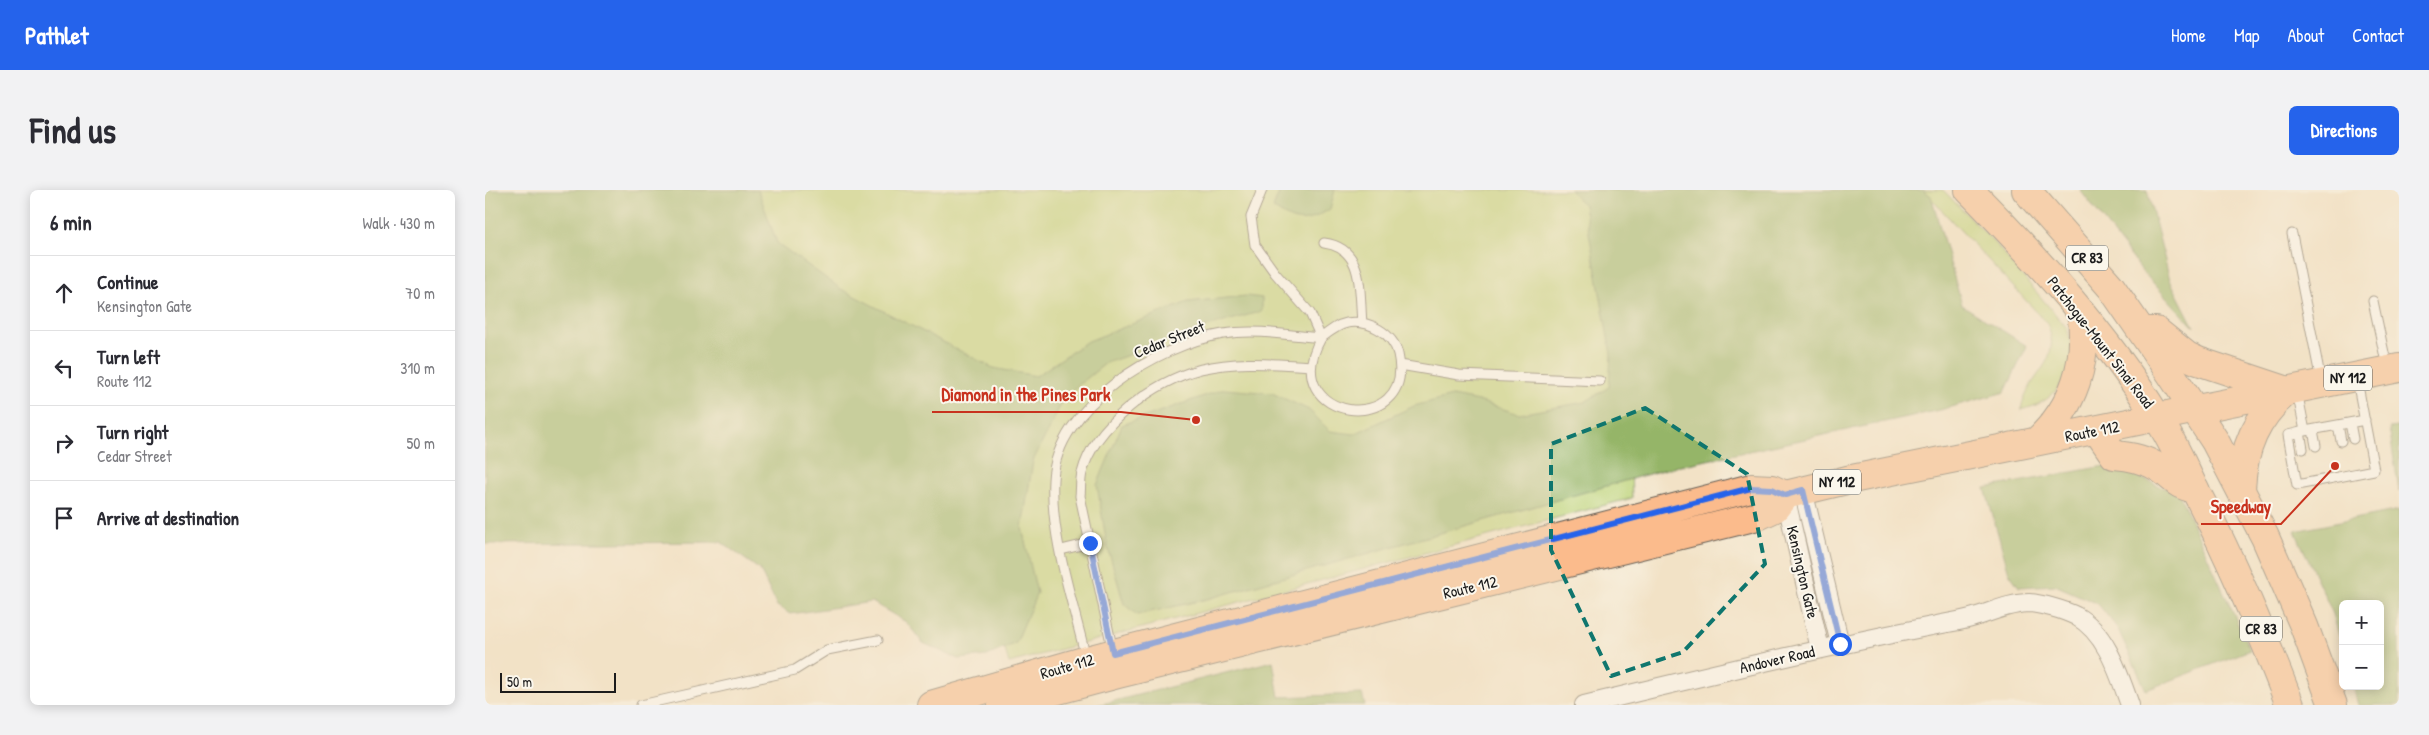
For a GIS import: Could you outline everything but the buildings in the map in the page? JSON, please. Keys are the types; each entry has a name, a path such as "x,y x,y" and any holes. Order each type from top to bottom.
{"main road":[{"name":"Patchogue-Mount Sinai Road","path":"1969,190 2025,247 2081,312 2158,417 2228,554 2267,643 2290,705"},
{"name":"CR 83","path":"2026,190 2111,287 2143,331 2194,410 2241,489 2304,626 2333,705"},
{"path":"2037,442 2060,414 2076,383 2084,348 2081,312"},
{"path":"2143,331 2156,331 2175,347 2198,361 2302,388"},
{"name":"Route 112","path":"931,705 1749,518 1775,508 1794,493 2393,369"},
{"path":"2241,489 2244,458 2252,434 2267,410 2302,388"},
{"path":"2097,430 2114,455 2132,457 2149,463 2165,473 2178,485 2195,489"},
{"name":"Route 112","path":"1002,705 1089,670"}],"street":[{"name":"Kensington Gate","path":"1794,493 1840,644"},
{"name":"Kensington Gate","path":"1794,493 1820,648"},
{"name":"Andover Road","path":"1584,705 1820,648 1972,618 1999,608 2029,603 2076,616 2092,630 2105,647 2117,669 2130,705"}],"lane":[{"path":"1262,190 1251,217 1255,244 1275,273 1310,313 1321,338"},
{"path":"2292,234 2306,431 2303,449"},
{"path":"1324,243 1336,244 1350,255 1357,271 1362,323"},
{"path":"2373,301 2393,369"},
{"path":"1347,323 1362,323 1377,328 1389,337 1397,350 1400,365 1399,379 1392,392 1383,402 1370,409 1356,412 1342,410 1329,403 1319,393 1313,380 1311,366 1314,351 1321,338 1333,329 1347,323"},
{"name":"Cedar Street","path":"1089,670 1053,517 1053,478 1061,447 1076,422 1100,394 1137,366 1176,349 1223,334 1270,333 1321,338"},
{"path":"1115,663 1080,496 1082,473 1094,446 1122,413 1159,386 1201,369 1252,362 1311,366"},
{"path":"1400,365 1459,375 1600,381"},
{"path":"2356,376 2365,420 2374,470 2359,468 2346,470 2309,478 2297,485 2288,435 2365,420"},
{"path":"2350,423 2353,439"},
{"path":"2338,425 2341,442"},
{"path":"2306,431 2316,446"},
{"path":"1061,550 1090,543"},
{"path":"641,705 795,670 827,650 878,640"}],"highlighted area":[{"path":"1645,408 1747,474 1765,564 1683,652 1611,676 1551,550 1551,444"}],"green space":[{"path":"485,190 758,190 777,243 841,289 993,368 1036,376 1086,342 1188,302 1246,296 1262,298 1262,311 1213,325 1106,363 1065,396 1033,461 1022,528 1037,593 1016,643 987,656 958,659 923,643 906,622 872,602 790,614 777,606 760,570 721,542 485,544"},
{"path":"635,190 1622,190 1632,498 1009,663 994,614"},
{"path":"1280,190 1335,190 1330,209 1314,218 1301,221 1281,214 1273,208"},
{"path":"1570,190 1923,190 1931,196 1962,305 2027,346 2005,392 1940,410 1670,468 1207,599 1137,615 1124,604 1107,545 1097,485 1122,425 1224,389 1272,393 1309,410 1330,431 1354,434 1414,406 1452,396 1478,401 1519,414 1585,402 1609,387 1611,354 1584,205"},
{"path":"1923,190 1943,190 1991,239 2067,328 2075,356 2056,390 2042,402 2021,410 2025,397 2048,359 2051,349 2051,337 2047,323"},
{"path":"2080,190 2147,190 2170,280 2194,327 2143,272"},
{"path":"2399,427 2399,492 2389,428"},
{"path":"2110,465 2179,494 2250,650 2146,690 2118,629 2098,604 2055,585 2019,587 2009,573 1985,488"},
{"path":"2399,510 2399,705 2358,705 2354,690 2384,690 2384,600 2339,600 2339,636 2333,614 2295,531"},
{"path":"1273,661 1279,697 1362,694 1365,705 1098,705"}],"place":[{"name":"Diamond in the Pines Park","path":"1196,420"},
{"name":"Speedway","path":"2335,466"}],"route":[{"path":"1090,543 1113,653 1293,608 1751,488 1772,489 1785,495 1803,490 1840,644"}]}
